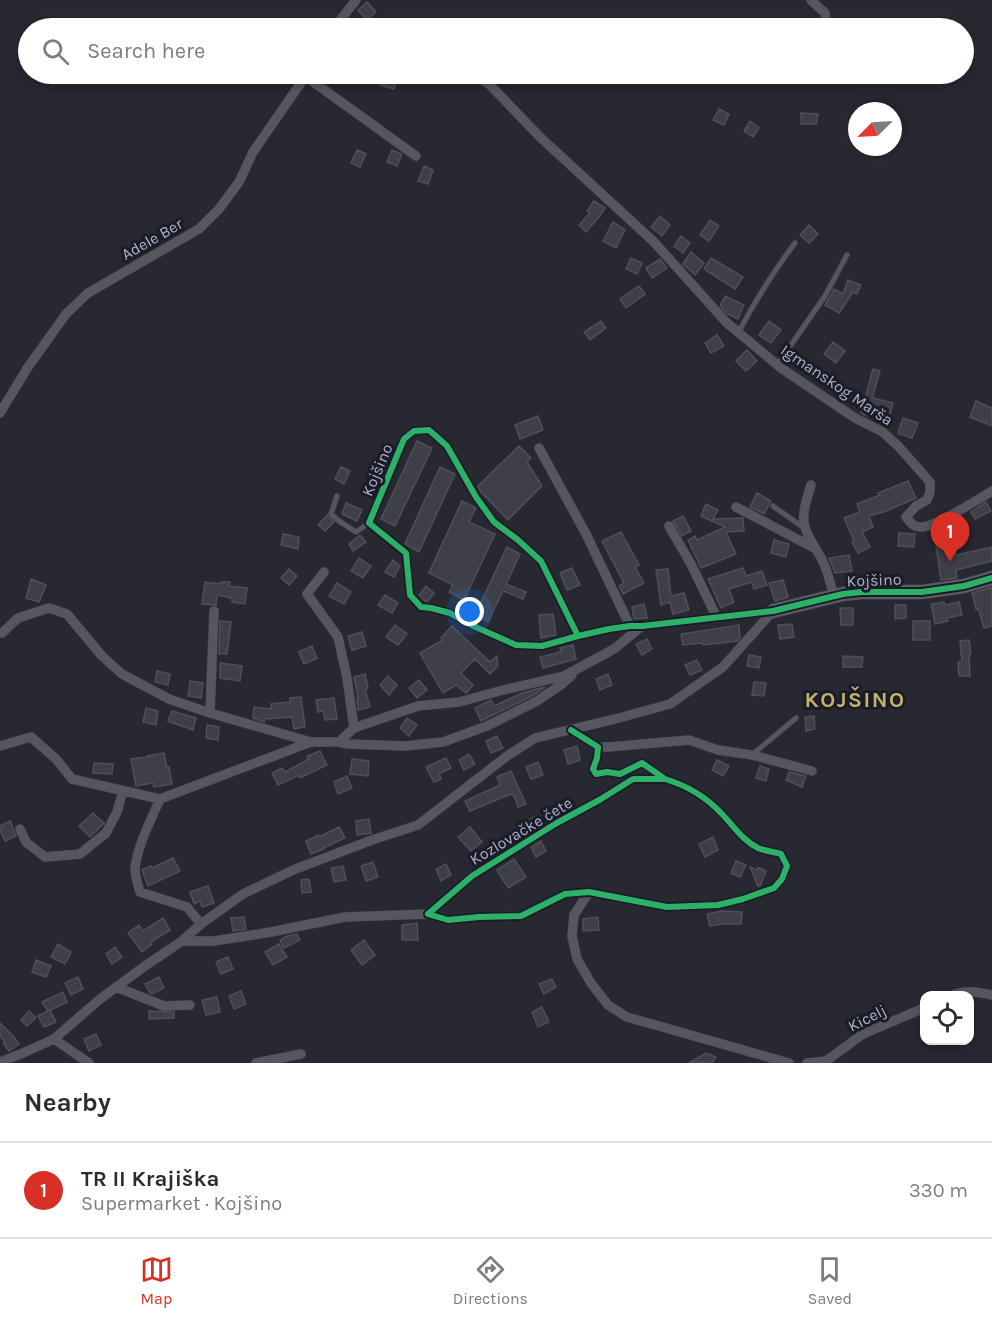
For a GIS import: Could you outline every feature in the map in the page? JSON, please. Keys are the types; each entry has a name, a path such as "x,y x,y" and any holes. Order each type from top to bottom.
{"street":[{"path":"342,18 356,0"},
{"path":"811,0 825,13 826,18"},
{"name":"Adele Ber","path":"0,413 28,367 66,314 88,293 199,229 219,209 239,182 253,152 300,84"},
{"name":"Adele Ber","path":"318,84 416,156"},
{"name":"Igmanskog Marša","path":"489,84 540,137 654,242 738,333 777,365 855,418 884,432 899,447 930,482 927,500 915,506 906,517 912,525 922,528 937,522 992,491"},
{"name":"Kojšino","path":"578,636 541,561 494,522 476,497 447,446 429,430 414,430 404,440 369,523 406,553 410,595 421,608 450,613 516,645 542,646 630,626 773,611 861,592 922,592 964,586 992,578"},
{"path":"538,448 586,534 630,626"},
{"path":"804,528 803,511 812,485"},
{"path":"736,507 814,548"},
{"path":"669,526 691,564 717,618"},
{"name":"Kojšino","path":"804,528 821,557 834,596"},
{"path":"324,572 307,594 338,637 354,728"},
{"path":"2,633 18,618 49,608 67,614 102,656 122,674 169,699 311,742 405,746 443,742 486,726 537,701 580,667"},
{"path":"210,712 214,611"},
{"path":"0,1062 54,1039 100,999 243,894 293,870 417,825 507,756 535,738 670,704 723,667 773,611"},
{"path":"339,742 354,728 418,706 459,702 507,688 564,676 614,649 642,626"},
{"path":"572,730 598,747 690,740 718,750 752,755 812,771"},
{"path":"0,746 32,737 56,759 72,778 160,799 311,742"},
{"name":"Kozlovačke čete","path":"598,747 593,769 596,774 607,772 620,774 642,763 665,779"},
{"name":"Kozlovačke čete","path":"182,941 214,941 345,917 428,914 448,920 521,916 565,894 589,892 666,907 718,905 774,888 782,879 787,866 781,854 759,848 743,837 719,810 681,783 665,779 633,779 472,876 428,914"},
{"path":"20,829 26,842 45,857 80,854 106,833 117,812 123,791"},
{"path":"160,799 143,840 135,867 140,892 187,907 201,924"},
{"path":"589,892 574,915 572,936 577,959 591,983 608,1005 627,1017 789,1063"},
{"path":"117,987 164,1006 189,1005"},
{"path":"974,992 992,995"},
{"name":"Kicelj","path":"807,1063 826,1061 863,1034 920,1010"},
{"path":"54,1039 89,1063"},
{"path":"256,1063 301,1054"}],"lane":[{"path":"738,333 772,274 795,243"},
{"path":"777,365 825,296 846,255"},
{"path":"337,496 331,514 339,521 356,532 369,523"},
{"path":"774,506 804,528"},
{"path":"752,755 796,718"}],"building":[{"path":"367,2 376,12 369,18 365,18 358,10"},
{"path":"380,84 395,84 394,89"},
{"path":"719,109 729,114 724,125 713,120"},
{"path":"801,113 818,114 816,124 801,124"},
{"path":"750,121 759,128 753,137 744,131"},
{"path":"357,150 366,154 360,167 351,163"},
{"path":"392,150 402,154 397,166 387,162"},
{"path":"424,166 433,170 428,184 418,181"},
{"path":"594,201 605,208 586,232 579,225 590,213 587,211"},
{"path":"660,216 670,225 662,236 651,227"},
{"path":"710,220 719,226 709,241 700,235"},
{"path":"613,222 625,230 616,248 603,241"},
{"path":"809,225 818,234 809,243 800,235"},
{"path":"681,236 690,243 683,253 674,246"},
{"path":"691,252 704,263 695,275 683,264"},
{"path":"631,258 642,263 637,274 626,269"},
{"path":"711,258 743,277 735,289 704,269"},
{"path":"660,259 667,268 652,278 646,268"},
{"path":"848,280 861,285 857,294 853,292 839,313 825,305 834,289 843,294"},
{"path":"639,286 645,294 626,308 620,299"},
{"path":"725,296 744,305 738,319 727,314 720,306"},
{"path":"601,321 606,328 590,340 584,332"},
{"path":"769,321 781,330 771,343 759,335"},
{"path":"717,335 724,346 711,353 705,343"},
{"path":"833,342 845,351 836,363 824,354"},
{"path":"747,350 757,361 746,371 736,361"},
{"path":"873,369 880,371 873,398 893,403 889,418 874,414 875,411 869,409 867,416 861,413"},
{"path":"976,401 992,408 992,426 970,417"},
{"path":"538,416 543,430 520,439 515,425"},
{"path":"903,418 918,423 912,438 898,433"},
{"path":"417,441 432,448 395,526 381,519"},
{"path":"519,446 531,458 527,462 542,486 508,520 478,486"},
{"path":"341,467 350,471 344,484 335,479"},
{"path":"440,467 455,474 419,552 405,544"},
{"path":"908,481 916,498 869,516 873,527 862,532 870,547 858,553 844,518 860,512 857,504"},
{"path":"757,493 771,501 764,514 750,507"},
{"path":"462,501 476,508 469,522 495,534 464,600 449,592 453,585 429,573"},
{"path":"986,502 991,511 975,519 971,512"},
{"path":"346,503 362,510 357,521 342,514"},
{"path":"706,504 718,510 713,519 743,518 744,531 726,532 736,554 701,568 688,540 695,536 697,540 725,527 701,516"},
{"path":"327,515 334,522 325,531 318,525"},
{"path":"683,516 691,531 682,536 673,521"},
{"path":"621,532 639,565 635,567 644,583 623,594 619,586 624,583 602,541"},
{"path":"899,533 915,534 914,547 898,546"},
{"path":"283,534 299,537 298,549 281,545"},
{"path":"360,535 366,542 353,551 349,544"},
{"path":"774,540 789,544 786,557 771,553"},
{"path":"954,543 956,555 992,547 992,561 956,570 957,578 941,580 936,546"},
{"path":"507,547 520,554 506,584 526,592 523,599 503,591 488,622 475,615"},
{"path":"849,555 852,571 835,573 829,558"},
{"path":"359,558 371,566 363,578 351,571"},
{"path":"393,560 400,566 394,577 385,572"},
{"path":"572,568 580,585 567,590 560,573"},
{"path":"743,568 746,576 762,571 767,585 754,589 752,582 729,589 734,602 721,608 708,579"},
{"path":"289,569 297,576 289,585 281,578"},
{"path":"668,569 671,596 684,593 689,610 673,614 670,602 661,605 656,570"},
{"path":"31,579 46,585 39,602 26,598"},
{"path":"783,580 788,597 775,601 769,583"},
{"path":"205,582 221,584 221,582 230,582 229,586 247,588 245,604 232,602 232,598 217,595 216,605 202,604"},
{"path":"337,583 351,592 344,604 329,596"},
{"path":"426,586 434,593 428,601 419,595"},
{"path":"992,587 992,626 984,628 972,593"},
{"path":"385,595 398,603 392,613 378,605"},
{"path":"944,602 945,605 959,602 962,615 947,618 948,621 935,624 931,604"},
{"path":"644,604 647,618 634,619 632,607"},
{"path":"895,605 906,605 906,618 895,619"},
{"path":"840,608 853,608 853,625 841,625"},
{"path":"553,614 556,635 541,638 539,615"},
{"path":"220,621 231,622 227,654 219,654"},
{"path":"913,621 930,621 930,640 913,640"},
{"path":"792,624 794,637 780,639 778,625"},
{"path":"395,625 407,634 398,645 386,637"},
{"path":"739,625 738,641 683,645 681,634"},
{"path":"452,626 490,662 497,656 498,666 490,674 475,659 461,673 473,685 466,693 456,685 443,693 420,653 443,640 441,638"},
{"path":"362,632 366,646 352,650 348,636"},
{"path":"647,639 652,649 642,655 636,644"},
{"path":"969,640 970,676 959,676 958,662 962,661 960,641"},
{"path":"573,645 576,659 543,668 540,657 561,652 560,648"},
{"path":"312,646 317,658 304,664 299,652"},
{"path":"749,655 761,657 759,668 747,666"},
{"path":"843,656 863,657 862,667 843,667"},
{"path":"697,660 702,670 690,675 685,665"},
{"path":"220,663 242,666 240,681 220,678"},
{"path":"157,671 170,674 168,685 155,682"},
{"path":"365,674 368,688 365,689 370,707 358,710 354,677"},
{"path":"608,674 612,685 600,690 596,679"},
{"path":"388,676 397,685 389,695 380,685"},
{"path":"419,680 427,690 417,698 409,688"},
{"path":"190,681 203,683 201,698 188,696"},
{"path":"754,682 766,683 764,696 752,695"},
{"path":"545,687 534,695 481,721 475,708 491,700 494,706 522,693"},
{"path":"301,697 305,727 294,729 292,717 265,719 264,722 253,718 254,707 271,709 271,704 290,702 290,698"},
{"path":"334,698 337,719 325,720 323,711 318,712 316,700"},
{"path":"146,708 158,711 156,725 143,722"},
{"path":"172,711 196,718 193,730 168,721"},
{"path":"814,716 815,729 806,731 805,717"},
{"path":"407,718 417,725 409,736 400,728"},
{"path":"207,725 219,727 218,740 206,738"},
{"path":"497,736 503,748 491,753 486,741"},
{"path":"577,746 580,760 568,764 564,750"},
{"path":"320,751 327,765 300,778 299,775 278,785 272,773 282,768 285,772 309,759 307,756"},
{"path":"164,753 172,784 154,787 153,783 136,786 131,759"},
{"path":"469,754 475,764 464,770 459,760"},
{"path":"446,758 451,768 439,774 441,779 434,782 426,767"},
{"path":"352,759 369,761 368,776 350,774"},
{"path":"717,760 729,766 723,776 712,770"},
{"path":"538,762 543,775 531,779 526,767"},
{"path":"94,763 113,764 112,774 93,773"},
{"path":"760,766 769,769 766,781 756,778"},
{"path":"511,771 526,804 518,807 511,794 470,811 465,801 500,785 497,777"},
{"path":"789,772 806,776 802,787 786,780"},
{"path":"347,776 352,788 338,794 334,782"},
{"path":"93,813 104,823 90,837 79,826"},
{"path":"536,816 541,825 520,838 515,827"},
{"path":"369,819 371,833 357,835 356,821"},
{"path":"10,821 16,836 5,841 0,826"},
{"path":"339,827 345,838 311,854 306,841"},
{"path":"470,827 482,842 471,851 458,837"},
{"path":"713,837 718,850 705,857 699,844"},
{"path":"541,841 546,851 536,857 531,847"},
{"path":"173,858 180,871 148,886 142,870"},
{"path":"514,859 526,877 508,888 497,870"},
{"path":"736,861 746,865 740,877 731,873"},
{"path":"373,862 378,877 366,881 361,866"},
{"path":"446,864 451,875 441,881 436,869"},
{"path":"343,866 346,880 334,882 331,868"},
{"path":"750,867 757,870 758,867 766,871 760,886 758,886"},
{"path":"309,879 311,892 302,893 301,880"},
{"path":"208,886 214,903 202,907 200,901 194,904 190,892"},
{"path":"721,911 742,912 741,924 710,926 707,914"},
{"path":"244,917 246,929 233,931 231,918"},
{"path":"598,917 599,930 583,931 583,919"},
{"path":"163,918 170,930 151,942 152,944 142,952 128,933 139,925 143,931"},
{"path":"417,923 418,940 402,940 402,925"},
{"path":"297,934 300,940 284,948 280,940"},
{"path":"364,940 375,955 362,965 351,950"},
{"path":"58,944 71,952 65,964 51,957"},
{"path":"279,944 287,957 273,965 265,952"},
{"path":"115,947 122,957 112,964 106,954"},
{"path":"228,957 233,969 221,974 216,962"},
{"path":"36,960 51,966 46,977 32,972"},
{"path":"78,977 83,989 71,995 65,983"},
{"path":"159,977 164,988 152,994 145,984"},
{"path":"552,979 556,987 544,994 539,984"},
{"path":"241,991 246,1004 234,1009 229,996"},
{"path":"63,992 67,1002 48,1011 42,1002"},
{"path":"217,997 220,1012 206,1015 202,1000"},
{"path":"542,1007 549,1022 538,1027 532,1012"},
{"path":"50,1010 56,1022 44,1027 38,1016"},
{"path":"29,1011 36,1018 27,1026 21,1020"},
{"path":"149,1011 174,1012 174,1018 149,1019"},
{"path":"0,1023 19,1044 9,1051 0,1036"},
{"path":"96,1034 101,1045 89,1051 84,1039"},
{"path":"706,1053 716,1057 712,1063 689,1063"}],"cycle path":[{"path":"578,636 541,561 494,522 476,497 447,446 429,430 414,431 404,439 369,523 406,553 410,595 421,607 450,613 516,645 542,646 609,629 773,611 843,594 922,592 964,586 992,578"},
{"path":"571,730 598,747 593,769 596,774 607,772 620,774 642,763 665,779 633,779 472,876 428,914 448,920 521,916 565,894 589,892 667,907 718,905 774,888 782,879 787,866 781,854 752,845 709,802 688,788 665,779"}],"place":[{"name":"TR II Krajiška","path":"950,562"}],"district":[{"name":"KOJŠINO","path":"855,700"}]}
